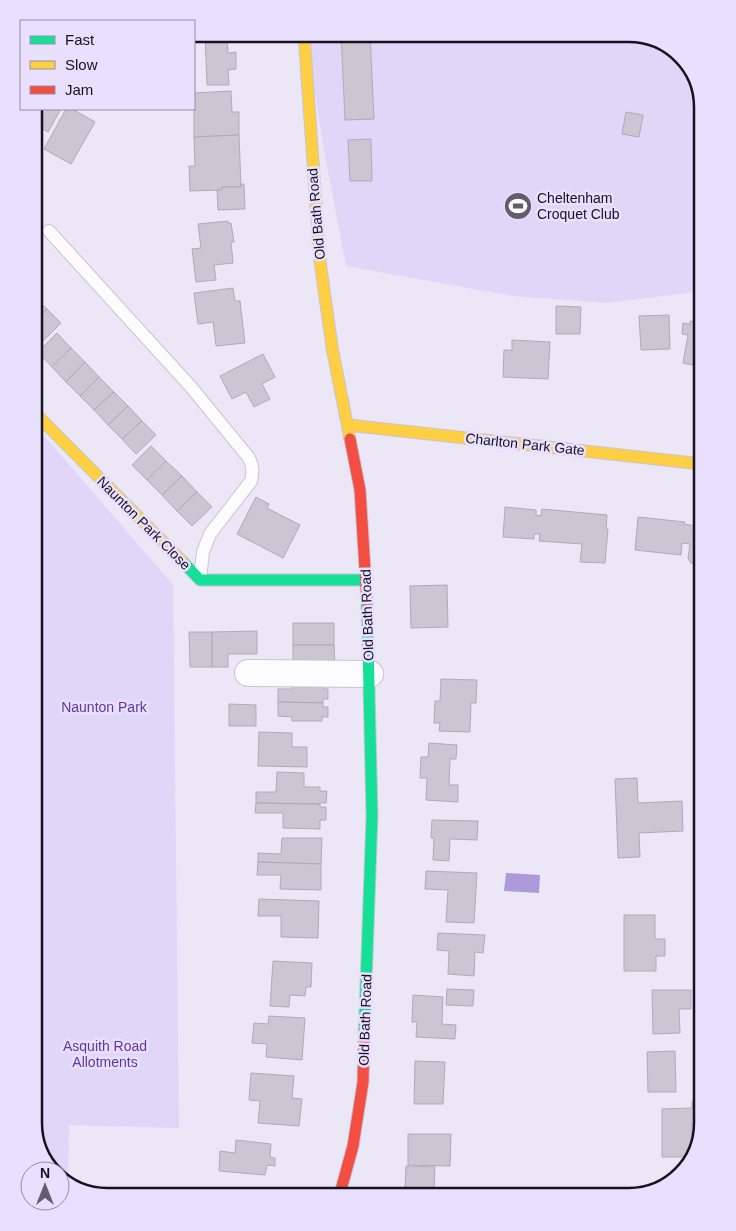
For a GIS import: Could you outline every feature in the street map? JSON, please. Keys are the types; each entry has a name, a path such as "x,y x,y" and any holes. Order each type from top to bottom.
{"street":[{"name":"Old Bath Road","path":"304,42 310,151 320,261 332,347 360,490 367,580 372,816 362,1082 353,1146 341,1188"},
{"name":"Naunton Park Close","path":"43,421 200,580 367,580"},
{"name":"Charlton Park Gate","path":"348,425 694,463"},
{"path":"248,672 370,674"}],"lane":[{"path":"49,231 191,387 249,458 253,474 251,481 210,534 203,552 200,580"}],"green space":[{"name":"Cheltenham Croquet Club","path":"307,42 633,43 657,49 665,53 683,71 690,87 694,108 694,292 607,303 513,296 346,266 323,145"},
{"path":"43,434 173,585 179,1128 69,1125 68,1161 53,1160 44,1136 42,1123"}],"shaded area":[{"path":"506,873 540,875 539,893 504,891"}],"building":[{"path":"205,42 227,42 228,53 236,52 236,69 228,70 229,85 207,85"},
{"path":"341,42 370,42 374,119 345,120"},
{"path":"231,91 232,112 239,112 239,135 194,137 195,93"},
{"path":"43,110 60,110 48,132 43,129"},
{"path":"65,110 74,110 95,122 71,164 44,149"},
{"path":"626,112 643,115 639,137 622,134"},
{"path":"239,135 241,187 222,187 222,190 190,191 189,166 195,166 194,137"},
{"path":"371,139 372,181 350,181 348,140"},
{"path":"241,184 244,184 245,209 218,210 217,190 222,190 222,187 241,187"},
{"path":"228,221 228,223 231,223 234,242 231,242 233,263 214,265 216,280 196,282 192,249 201,248 198,224"},
{"path":"233,288 235,301 240,301 245,343 216,346 213,322 198,324 194,293"},
{"path":"43,305 47,309 43,313"},
{"path":"556,306 581,307 580,334 556,334"},
{"path":"47,309 61,323 43,341 43,313"},
{"path":"669,315 670,349 641,350 639,316"},
{"path":"690,321 694,322 694,365 683,363 688,335 682,334 683,323 690,324"},
{"path":"57,333 71,348 52,367 43,357 43,347"},
{"path":"512,340 550,342 548,379 503,377 504,350 512,350"},
{"path":"71,348 85,362 66,382 52,367"},
{"path":"263,354 275,377 262,384 270,399 254,407 246,392 232,399 220,376"},
{"path":"85,362 99,377 80,396 66,382"},
{"path":"99,377 114,392 94,410 80,396"},
{"path":"114,392 128,406 108,425 94,410"},
{"path":"128,406 142,421 122,439 108,425"},
{"path":"142,421 156,435 136,454 122,439"},
{"path":"151,446 166,461 147,480 132,465"},
{"path":"166,461 182,476 162,495 147,480"},
{"path":"182,476 197,492 177,511 162,495"},
{"path":"197,492 212,507 192,526 177,511"},
{"path":"256,497 269,504 267,508 300,525 283,558 237,534"},
{"path":"505,507 536,510 536,515 541,516 542,509 607,515 606,529 608,529 605,563 580,562 582,544 539,541 540,534 534,534 534,539 503,537"},
{"path":"638,517 685,522 684,524 694,526 694,565 688,558 690,544 682,543 681,555 635,550"},
{"path":"447,585 448,627 411,628 410,586"},
{"path":"293,623 334,623 334,645 293,645"},
{"path":"257,631 257,654 228,654 228,667 212,667 212,632"},
{"path":"189,632 212,632 212,667 190,667"},
{"path":"293,645 334,645 335,667 293,667"},
{"path":"441,679 477,680 476,703 471,703 470,732 439,731 440,723 434,723 435,701 440,701"},
{"path":"292,684 323,684 323,689 328,689 328,699 323,699 323,703 278,702 278,689 292,689"},
{"path":"278,702 323,703 323,707 328,707 328,717 322,717 322,721 292,721 292,717 278,716"},
{"path":"229,704 256,705 256,726 229,726"},
{"path":"259,732 292,733 292,747 307,747 307,767 258,766"},
{"path":"429,743 457,745 456,759 450,759 449,785 458,785 458,802 426,800 427,778 420,778 421,757 428,757"},
{"path":"277,772 304,773 304,787 320,787 320,791 327,791 326,803 256,803 256,792 276,792"},
{"path":"637,778 638,803 682,801 683,831 639,833 640,857 618,858 615,779"},
{"path":"256,803 320,804 320,807 326,807 326,820 320,820 320,829 283,828 283,813 255,813"},
{"path":"432,820 478,821 477,840 450,839 449,861 433,860 434,838 431,838"},
{"path":"282,838 322,838 321,864 258,862 258,853 281,854"},
{"path":"258,862 321,864 321,890 280,889 281,875 257,875"},
{"path":"426,871 477,873 474,923 446,922 448,890 425,889"},
{"path":"259,899 319,901 318,938 281,937 281,916 258,916"},
{"path":"624,915 655,915 655,939 665,939 665,956 656,956 656,971 624,971"},
{"path":"438,933 485,935 483,953 475,952 474,976 448,974 449,951 437,950"},
{"path":"273,961 312,963 311,987 306,987 305,996 290,995 289,1007 270,1006"},
{"path":"447,989 474,990 473,1006 446,1005"},
{"path":"652,990 691,990 691,1009 679,1009 680,1033 653,1034"},
{"path":"413,995 443,997 442,1024 456,1025 455,1039 416,1037 417,1022 412,1022"},
{"path":"269,1016 305,1018 302,1060 266,1057 267,1044 252,1043 254,1023 268,1024"},
{"path":"675,1051 676,1092 648,1092 647,1052"},
{"path":"415,1061 445,1062 443,1104 414,1104"},
{"path":"251,1073 294,1076 292,1098 302,1099 299,1126 258,1123 260,1101 249,1100"},
{"path":"692,1101 694,1101 692,1136 684,1157 662,1157 662,1109 692,1108"},
{"path":"408,1134 451,1134 450,1166 408,1165"},
{"path":"236,1140 271,1144 270,1157 275,1158 275,1166 267,1165 265,1175 219,1171 220,1151 235,1153"},
{"path":"406,1166 435,1167 434,1188 405,1188"}],"traffic: fast":[{"path":"182,561 200,580 367,580"},
{"path":"364,1040 372,816 367,602"}],"traffic: slow":[{"path":"305,42 320,261 332,347 350,439"},
{"path":"43,421 182,561"},
{"path":"348,425 694,463"}],"traffic: jam":[{"path":"350,439 360,490 367,602"},
{"path":"341,1188 353,1146 363,1082 364,1040"}],"place":[{"name":"Cheltenham Croquet Club","path":"518,206"}],"park label":[{"name":"Naunton Park","path":"104,707"},
{"name":"Asquith Road Allotments","path":"105,1054"}]}
